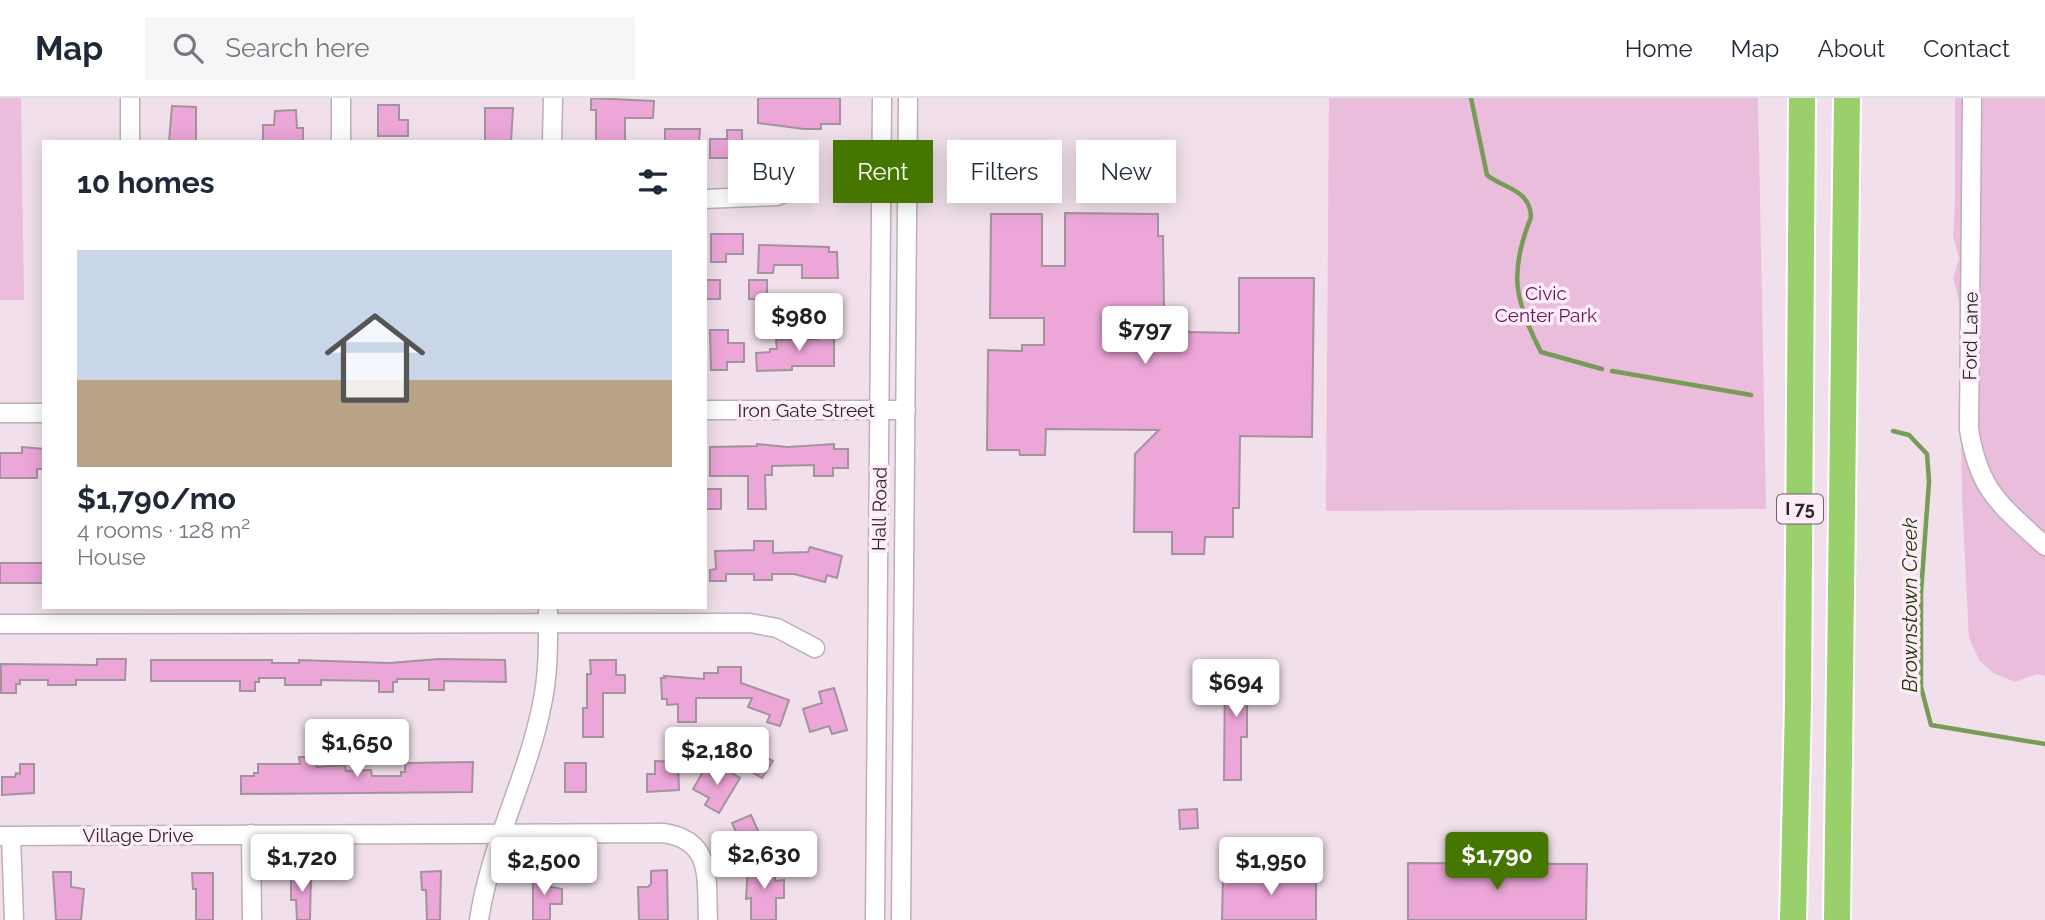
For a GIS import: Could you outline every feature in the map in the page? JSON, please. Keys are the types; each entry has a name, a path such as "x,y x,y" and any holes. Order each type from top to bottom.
{"highway":[{"name":"I 75","path":"1793,920 1799,677 1802,98"},
{"name":"I 75","path":"1837,920 1847,98"}],"street":[{"path":"130,98 130,140"},
{"path":"341,98 341,140"},
{"path":"552,140 553,98"},
{"name":"Hall Road","path":"875,920 882,98"},
{"name":"Hall Road","path":"901,920 908,98"},
{"name":"Ford Lane","path":"1972,98 1969,429 1972,453 1980,475 1993,497 2045,546"},
{"path":"707,199 728,198"},
{"name":"Iron Gate Street","path":"707,410 906,410"},
{"path":"0,413 42,413"},
{"path":"878,542 905,542"},
{"path":"479,920 486,882 542,704 547,667 548,615"},
{"path":"0,624 548,615 750,623 778,628 815,648"},
{"path":"6,835 14,920"},
{"name":"Village Drive","path":"6,835 676,835 699,851 706,870 708,920"},
{"path":"250,835 252,920"}],"green space":[{"path":"0,98 21,98 24,300 0,300"},
{"name":"Civic Center Park","path":"1329,98 1758,98 1766,509 1326,511"},
{"path":"1955,98 2045,98 2045,676 2037,674 2015,682 1993,673 1979,660 1969,638 1962,498 1959,301 1953,278 1959,259 1953,236"}],"building":[{"path":"591,98 654,101 653,118 625,118 625,140 596,140 596,110 591,110"},
{"path":"758,98 840,98 840,124 821,124 821,129 804,129 758,123"},
{"path":"378,105 399,105 399,120 408,120 408,136 378,136"},
{"path":"172,106 196,107 196,140 169,140"},
{"path":"485,108 513,108 511,140 485,140"},
{"path":"296,110 297,128 303,128 303,140 263,140 263,125 274,125 275,111"},
{"path":"665,129 700,129 699,140 665,140"},
{"path":"727,130 742,130 742,140 728,140 728,158 710,158 710,139 727,139"},
{"path":"1065,213 1158,214 1158,236 1163,236 1164,306 1189,332 1239,333 1239,278 1314,278 1312,437 1240,436 1239,508 1233,508 1233,537 1205,537 1204,554 1172,554 1172,532 1134,532 1135,454 1159,430 1046,429 1045,455 1020,455 1019,450 987,450 988,350 1022,351 1022,345 1044,345 1044,318 990,318 991,214 1042,214 1042,266 1065,266"},
{"path":"711,234 743,234 743,254 726,254 726,262 711,262"},
{"path":"759,245 829,247 829,252 837,252 838,278 802,278 802,265 774,265 773,273 758,273"},
{"path":"707,280 720,280 720,299 707,299"},
{"path":"749,280 767,280 767,300 749,299"},
{"path":"710,330 728,330 728,343 744,343 744,362 727,362 727,370 711,370"},
{"path":"819,330 834,330 834,366 792,366 792,370 757,371 756,353 777,349 776,340 819,339"},
{"path":"757,444 788,447 834,444 834,449 848,449 848,468 833,468 833,476 814,476 814,465 772,466 772,475 765,475 766,509 748,509 748,476 710,476 710,447"},
{"path":"22,447 42,449 42,469 37,469 37,478 0,478 0,453 22,453"},
{"path":"707,489 721,489 721,509 707,509"},
{"path":"754,541 773,541 773,553 808,552 810,547 842,556 837,578 827,575 825,582 794,574 772,574 772,580 754,580 754,574 726,574 726,581 710,581 710,570 716,569 715,551 754,550"},
{"path":"0,563 42,563 42,583 0,583"},
{"path":"97,659 126,659 125,680 76,680 76,685 48,685 48,680 20,680 20,684 16,684 16,693 1,693 1,664 97,665"},
{"path":"439,659 505,660 506,682 444,681 444,690 429,690 429,679 397,679 397,682 393,682 393,692 379,692 379,681 321,680 321,685 285,685 285,678 259,678 259,682 255,682 255,691 240,691 240,681 151,681 151,660 389,663"},
{"path":"590,660 616,660 616,675 625,675 625,693 603,693 603,737 583,737 583,708 587,708 587,674 591,674"},
{"path":"718,667 741,667 741,683 789,700 780,726 767,722 770,715 748,707 752,698 696,698 696,722 678,722 678,704 667,705 667,699 662,699 661,678 704,679 704,673 718,673"},
{"path":"1225,672 1255,673 1255,704 1247,704 1247,737 1241,737 1241,780 1224,780"},
{"path":"834,688 847,730 832,734 829,726 810,732 803,709 822,703 819,692"},
{"path":"753,750 773,761 762,778 743,767"},
{"path":"299,757 317,757 317,767 345,765 346,771 371,770 372,776 401,776 401,772 405,772 405,763 473,762 472,792 241,794 241,776 254,776 254,773 258,773 258,764 300,764"},
{"path":"655,761 678,762 679,790 647,792 647,774 655,774"},
{"path":"565,763 586,763 586,792 565,792"},
{"path":"20,764 34,764 34,793 2,795 2,777 15,777 16,773 20,774"},
{"path":"717,764 740,778 719,813 705,805 709,798 693,789 704,770 711,774"},
{"path":"1197,809 1198,828 1180,829 1179,810"},
{"path":"751,815 763,842 744,850 732,823"},
{"path":"1408,863 1587,864 1586,920 1408,920"},
{"path":"775,864 775,881 784,880 784,898 776,898 776,920 751,920 751,898 746,899 748,865"},
{"path":"667,870 668,920 639,920 638,887 648,887 651,884 651,871"},
{"path":"1273,870 1316,871 1316,920 1222,920 1223,876 1273,877"},
{"path":"441,871 440,920 427,920 426,890 422,890 421,872"},
{"path":"53,872 71,872 71,887 84,889 81,920 56,920"},
{"path":"291,872 311,872 310,920 297,920 296,900 291,900"},
{"path":"192,873 213,873 213,920 196,920 196,889 193,889"},
{"path":"533,873 547,873 547,886 562,889 562,904 550,904 550,920 533,920"}],"waterway":[{"name":"Brownstown Creek","path":"1471,98 1487,175 1521,195 1530,208 1531,217 1519,254 1517,270 1520,301 1532,334 1541,352 1602,369"},
{"name":"Brownstown Creek","path":"1612,371 1751,395"},
{"name":"Brownstown Creek","path":"1893,431 1909,435 1927,454 1929,481 1921,593 1921,687 1931,725 2045,744"}]}
